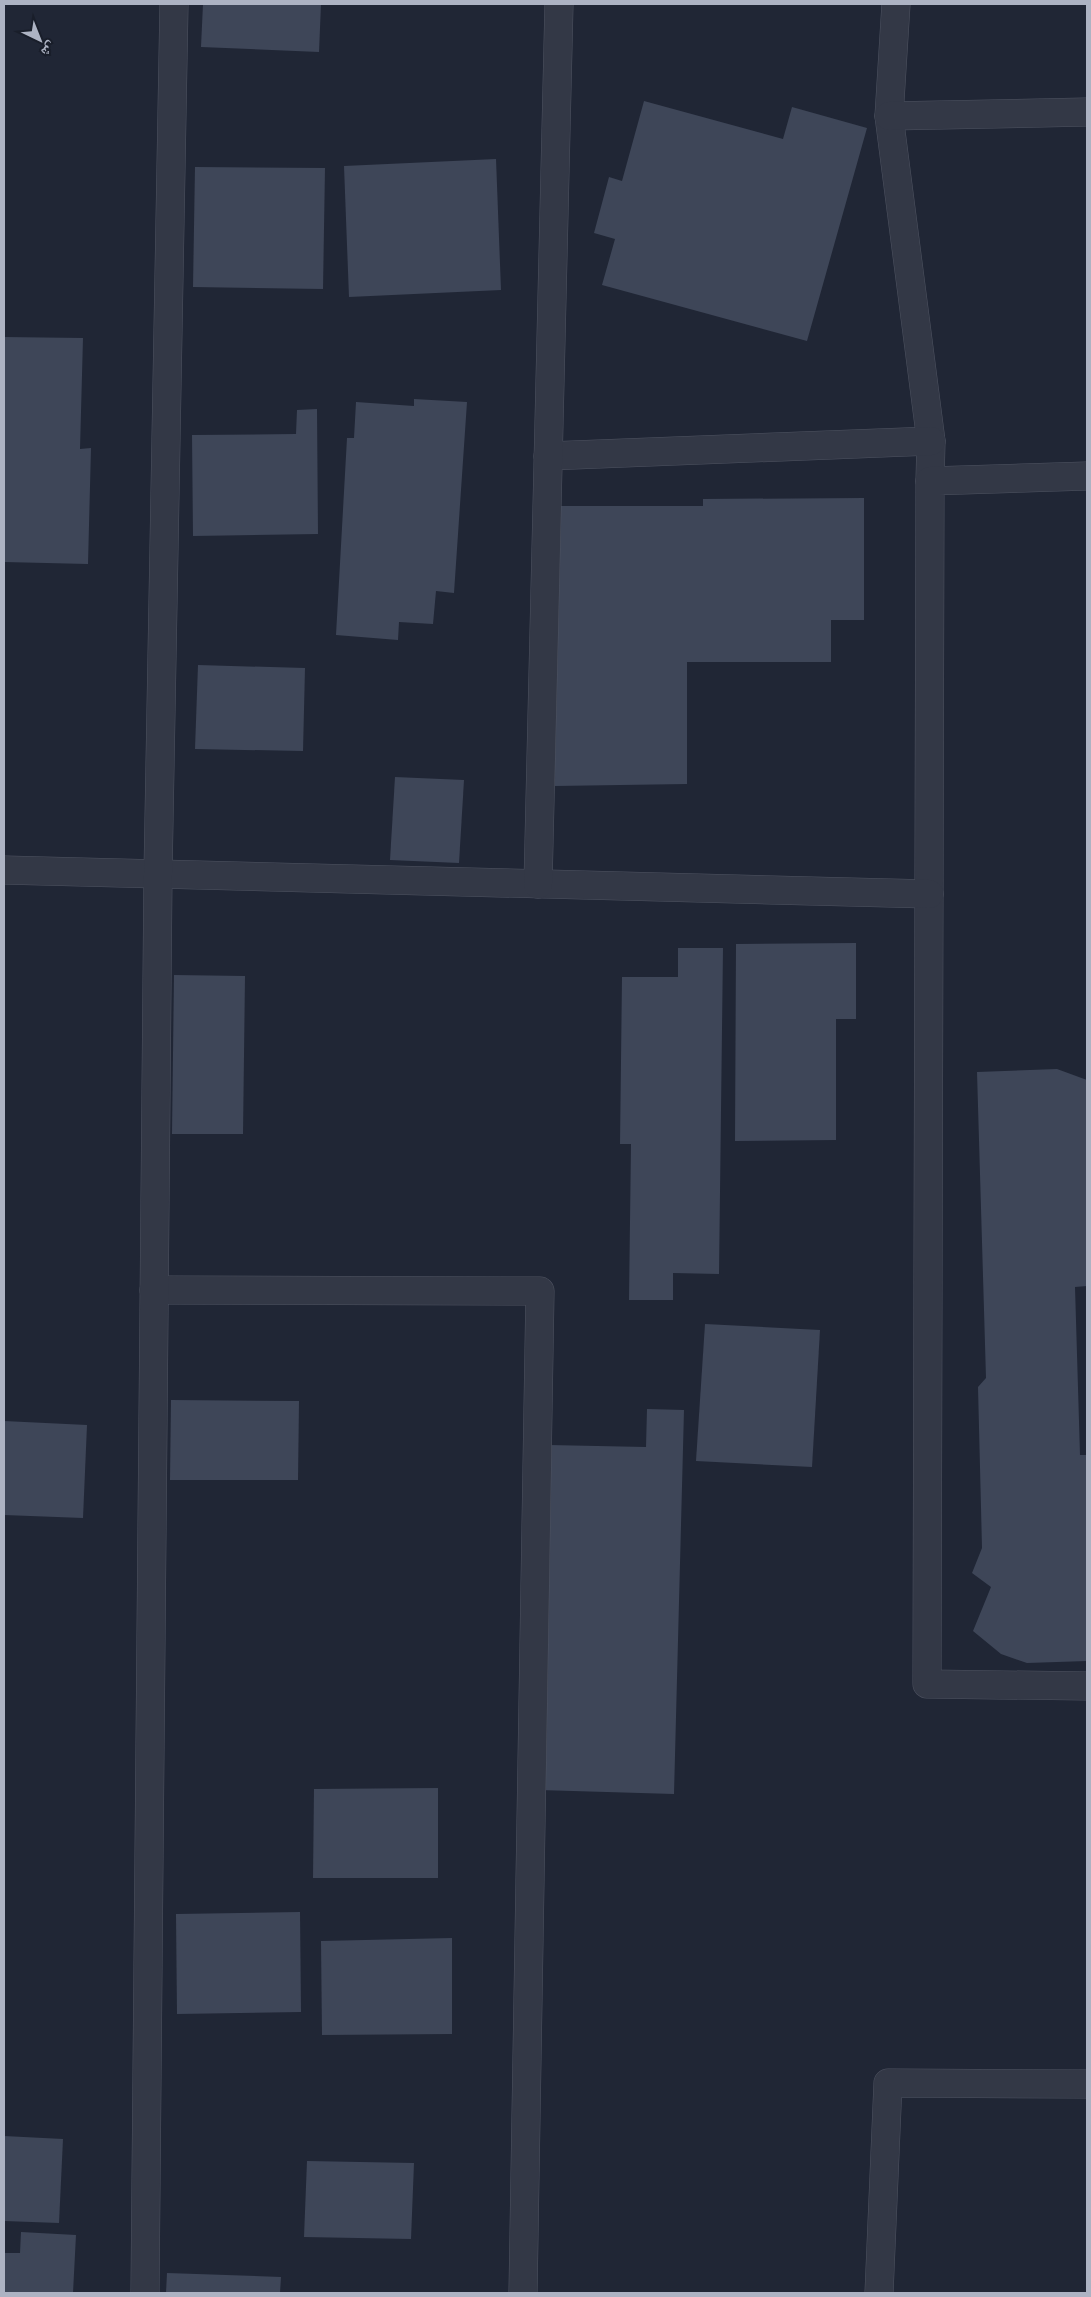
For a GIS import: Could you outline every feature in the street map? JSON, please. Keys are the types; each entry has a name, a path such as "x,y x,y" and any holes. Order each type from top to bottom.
{"street":[{"path":"145,2293 158,874 174,4"},
{"path":"538,884 559,4"},
{"path":"896,4 889,116 931,441 927,1684 1087,1686"},
{"path":"889,116 1087,112"},
{"path":"548,456 931,441"},
{"path":"930,481 1087,476"},
{"path":"4,870 929,894"},
{"path":"154,1290 540,1291 523,2293"},
{"path":"879,2293 888,2083 1087,2084"}],"building":[{"path":"203,4 321,4 319,52 201,47"},
{"path":"644,101 783,139 792,107 867,128 807,341 602,285 615,239 594,233 609,177 622,181"},
{"path":"496,159 501,290 349,297 344,166"},
{"path":"195,167 325,168 323,289 193,287"},
{"path":"4,337 83,338 80,449 91,448 88,564 4,562"},
{"path":"414,399 467,402 454,593 436,591 433,624 399,622 398,640 336,635 347,438 354,438 356,402 414,406"},
{"path":"317,409 318,534 193,536 192,435 296,434 297,410"},
{"path":"864,498 864,620 831,620 831,662 687,662 687,784 555,786 555,506 703,506 703,499"},
{"path":"198,665 305,668 303,751 195,749"},
{"path":"395,777 464,780 459,863 390,860"},
{"path":"856,943 856,1019 836,1019 836,1140 735,1141 736,944"},
{"path":"678,948 723,948 719,1274 673,1273 673,1300 629,1300 631,1144 620,1144 622,977 678,977"},
{"path":"174,975 245,976 243,1134 172,1134"},
{"path":"1057,1069 1087,1080 1087,1286 1075,1287 1080,1455 1087,1455 1087,1661 1027,1663 1001,1654 973,1631 991,1587 972,1573 982,1548 978,1387 986,1378 977,1072"},
{"path":"705,1324 820,1330 812,1467 696,1461"},
{"path":"171,1400 299,1401 298,1480 170,1480"},
{"path":"647,1409 684,1410 674,1794 539,1790 549,1445 646,1447"},
{"path":"4,1421 87,1425 83,1518 4,1515"},
{"path":"438,1788 438,1878 313,1878 314,1789"},
{"path":"300,1912 301,2012 177,2014 176,1914"},
{"path":"452,1938 452,2034 322,2035 321,1941"},
{"path":"4,2136 63,2139 59,2223 4,2221"},
{"path":"307,2161 414,2163 411,2239 304,2237"},
{"path":"21,2232 76,2235 73,2293 4,2293 4,2253 20,2253"},
{"path":"167,2273 281,2277 280,2293 166,2293"}]}
